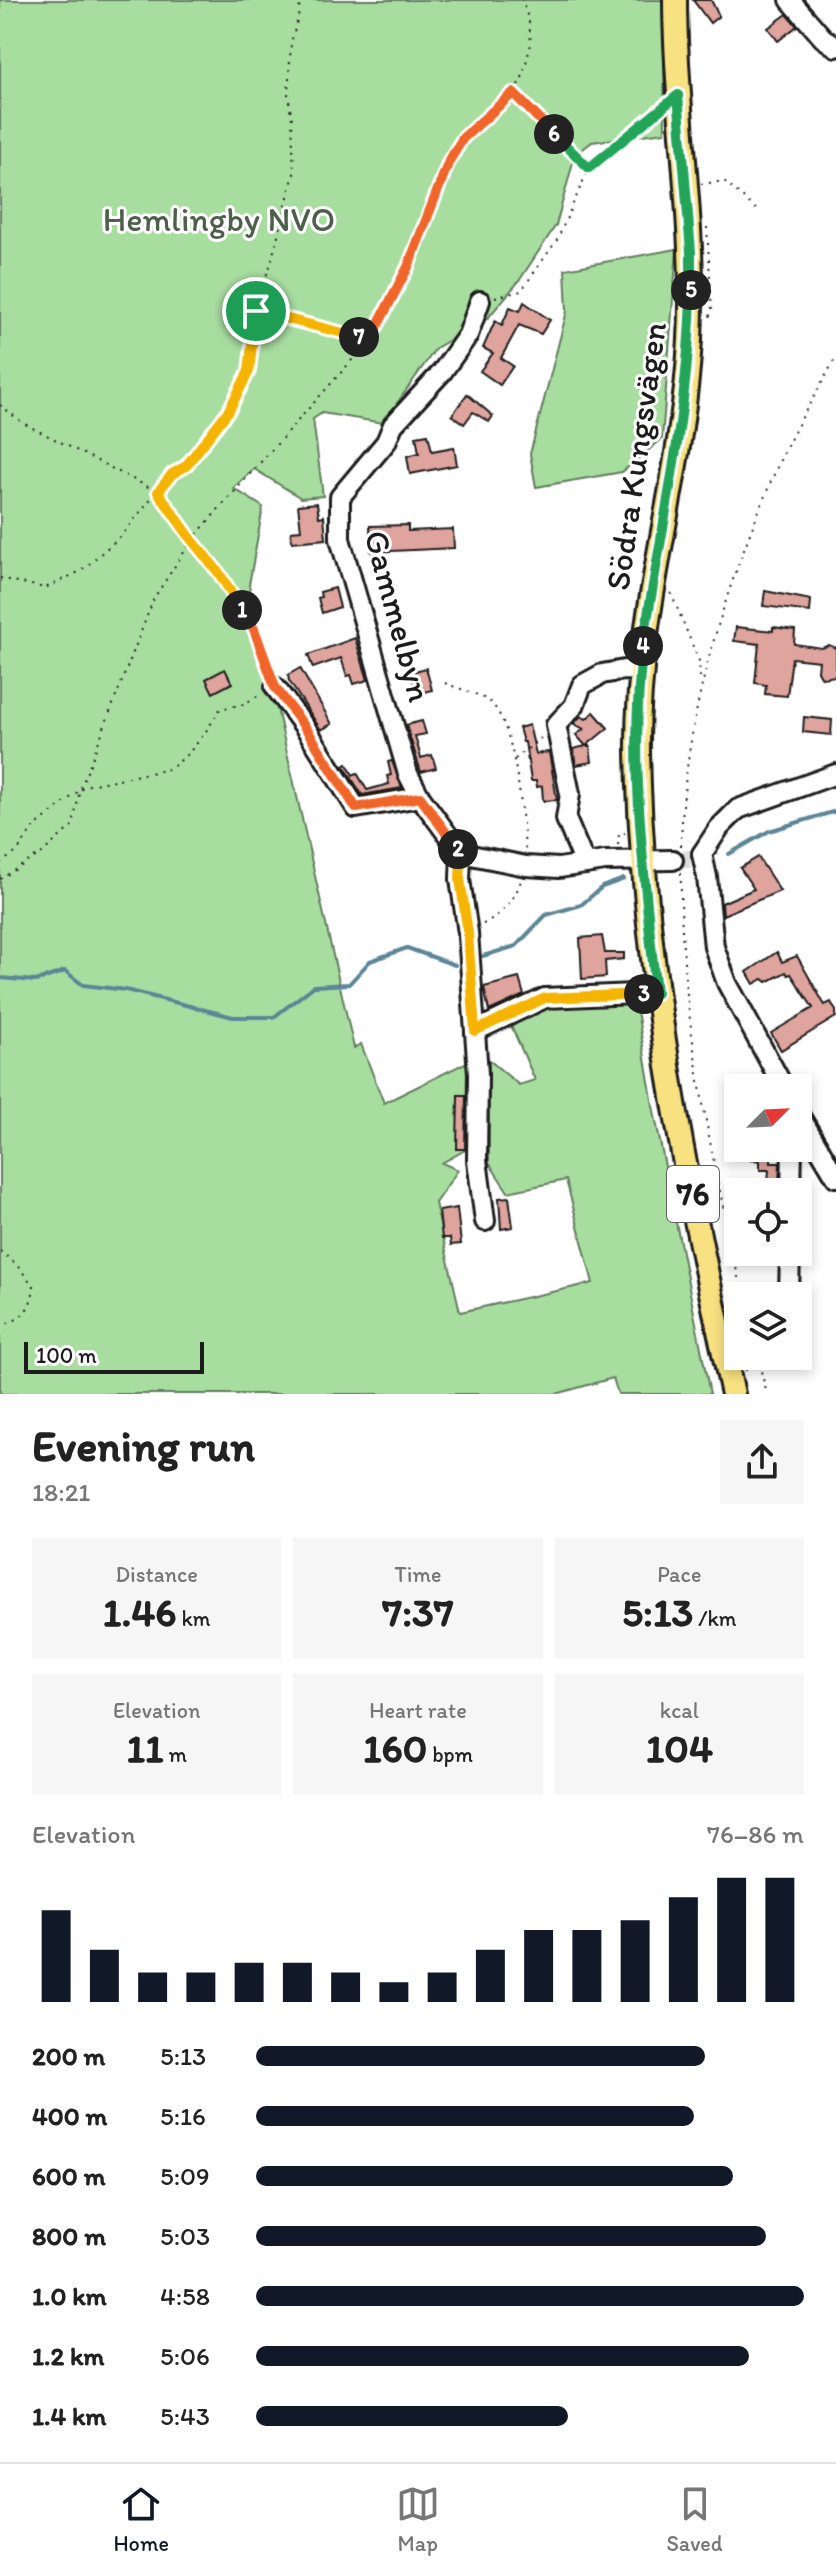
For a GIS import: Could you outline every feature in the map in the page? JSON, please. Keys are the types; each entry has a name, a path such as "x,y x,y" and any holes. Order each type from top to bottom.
{"main road":[{"name":"Södra Kungsvägen","path":"675,0 678,95 691,252 690,341 641,671 638,754 656,993 733,1394"}],"street":[{"path":"790,0 823,38 836,47"},
{"name":"Gammelbyn","path":"461,853 420,797 408,774 340,539 340,497 386,442 393,425 442,372 468,335 480,301"},
{"path":"585,864 566,819 570,794 556,725 574,706 582,685 602,674 641,671"},
{"path":"275,687 307,730 356,808 420,797"},
{"path":"686,861 738,809 836,774"},
{"path":"485,1221 477,1160 478,1074 468,933 460,879 461,853 526,866 559,868 605,861 686,861 707,877 714,947 727,983 776,1074"},
{"path":"475,1031 545,998 656,993"},
{"path":"812,1149 836,1177"}],"path":[{"path":"0,578 45,588 70,578 116,542 172,474 186,466 229,410 249,371 256,311 294,174 288,95 291,43 300,9 296,0"},
{"path":"0,879 42,853 73,825 80,790 154,598 192,540 370,340 408,267 449,161 463,138 513,93 522,78 531,44 529,21 522,0"},
{"path":"513,93 589,168"},
{"path":"480,301 521,291 557,240 589,168 678,95"},
{"path":"696,184 724,181 758,211"},
{"path":"256,311 370,340"},
{"path":"739,1282 695,1066 686,995 687,769 701,681 721,611 779,462 836,357"},
{"path":"0,405 23,423 158,492 219,573 254,629 275,687 244,704 220,709 209,728 180,762 169,769 89,785 80,790 34,827 17,852 0,863"},
{"name":"Gammelbyn","path":"445,683 488,700 499,711 514,759 524,826 526,866"},
{"path":"514,759 556,725"},
{"path":"468,933 494,918 515,897 526,866"},
{"path":"0,1251 34,1286 29,1307 21,1317 0,1325"},
{"path":"761,1370 767,1394"}],"green space":[{"name":"Hemlingby NVO","path":"0,0 663,0 665,132 592,142 575,155 556,225 519,281 488,318 436,348 383,423 322,413 313,419 323,496 301,498 254,469 233,488 263,507 249,585 354,1048 361,1044 384,1103 467,1062 467,1149 442,1163 458,1170 435,1203 460,1312 593,1283 566,1180 508,1192 489,1163 489,1060 519,1085 535,1080 510,1023 545,1006 635,999 710,1394 618,1394 613,1378 556,1394 0,1394"},
{"path":"677,249 662,439 622,472 536,487 530,454 567,311 565,269"}],"building":[{"path":"693,0 711,0 719,16 710,23"},
{"path":"787,14 797,26 778,41 768,28"},
{"path":"524,302 550,320 541,334 519,325 501,358 513,366 500,385 480,371 493,353 483,348 495,321 502,325 510,307 520,311"},
{"path":"467,394 493,416 489,422 473,412 464,424 452,415"},
{"path":"428,434 432,451 454,447 457,465 410,474 407,456 419,453 416,436"},
{"path":"317,503 319,517 324,516 326,539 292,542 291,531 301,530 298,505"},
{"path":"408,525 408,531 453,529 454,548 371,552 370,526"},
{"path":"335,588 340,607 322,613 318,598 321,597 320,592"},
{"path":"765,591 811,600 810,612 763,606"},
{"path":"736,627 795,630 794,644 836,648 836,676 822,678 818,671 819,661 792,658 787,696 765,694 766,685 755,683 759,644 734,641"},
{"path":"355,638 368,680 354,684 351,675 347,676 341,658 313,668 308,655"},
{"path":"300,668 332,724 321,730 289,681 288,675"},
{"path":"426,668 432,690 416,694 411,672"},
{"path":"225,669 232,683 213,693 206,679"},
{"path":"594,712 608,728 586,746 576,735 584,729 573,724 581,716 586,719"},
{"path":"804,717 832,720 831,735 803,732"},
{"path":"422,721 426,734 415,736 421,758 432,755 436,768 421,772 406,725"},
{"path":"529,725 536,754 549,752 557,800 543,801 542,786 537,787 536,781 531,781 525,742 519,728"},
{"path":"590,746 592,762 576,765 573,749"},
{"path":"392,761 402,788 362,795 344,766 347,764 353,775 357,773 367,790 389,784 387,776 391,775 388,762"},
{"path":"758,857 780,891 723,915 722,903 754,889 740,868"},
{"path":"602,936 605,953 624,953 624,959 605,961 606,977 582,979 580,938"},
{"path":"777,952 782,962 797,956 825,1005 831,1002 836,1011 836,1017 781,1050 771,1033 813,1008 791,974 786,972 767,982 763,979 754,984 747,972"},
{"path":"519,978 524,995 489,1011 484,987"},
{"path":"458,1095 466,1095 465,1149 457,1149"},
{"path":"760,1162 780,1163 779,1178 768,1178 769,1170 760,1170"},
{"path":"509,1197 513,1227 501,1229 499,1198"},
{"path":"457,1208 461,1244 451,1245 450,1238 442,1238 439,1211"}],"waterway":[{"path":"729,854 769,831 836,811"},
{"path":"483,956 516,946 546,915 581,905 602,887 624,879"},
{"path":"0,978 36,981 65,971 83,985 126,990 233,1017 274,1017 314,986 349,984 370,961 407,948 455,965"}],"tunnel":[{"path":"673,860 690,859"}],"route":[{"path":"513,93 589,168 678,95 691,252 690,341 672,474 642,651 638,714 642,832 656,993 545,998 475,1031 468,933 460,879 461,853 420,797 356,808 307,730 275,687 254,629 219,573 158,492 172,474 186,466 226,416 241,389 249,371 256,311 370,340 408,267 449,161 463,138 513,93"}]}
